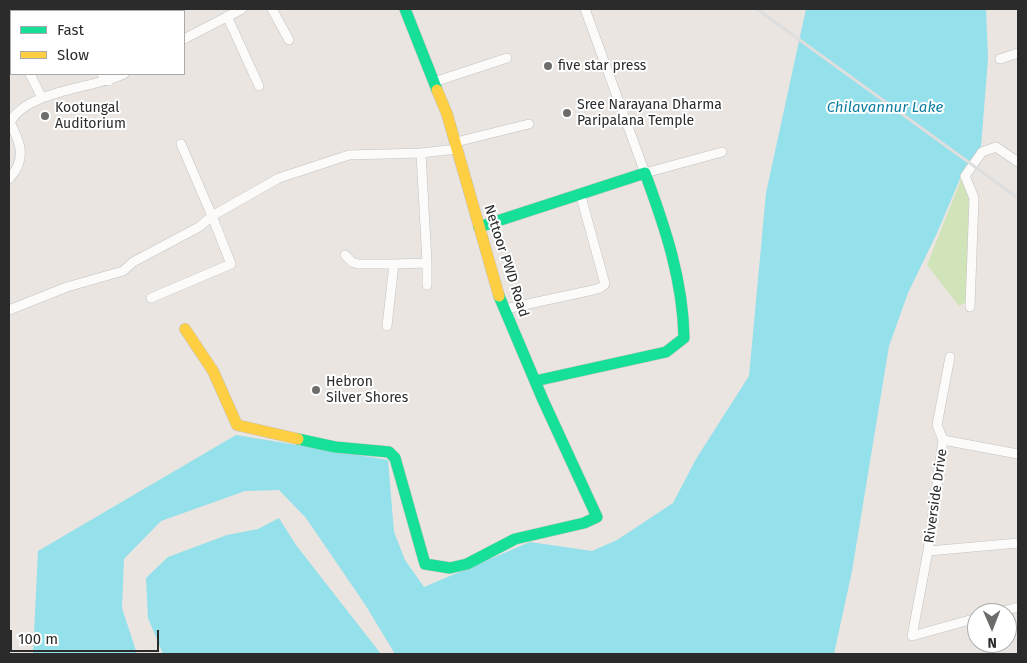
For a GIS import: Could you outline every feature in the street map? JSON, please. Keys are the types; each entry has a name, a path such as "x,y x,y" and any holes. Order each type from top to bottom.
{"street":[{"path":"185,38 242,9"},
{"path":"272,9 289,40"},
{"name":"Nettoor PWD Road","path":"185,329 213,371 237,425 335,447 389,452 395,458 425,564 450,568 467,564 515,539 584,523 597,517 535,381 505,309 478,227 457,146 405,9"},
{"path":"535,381 666,352 684,338 685,318 673,251 585,9"},
{"path":"227,16 259,86"},
{"path":"1000,59 1018,53"},
{"path":"434,82 507,58"},
{"path":"30,75 42,98"},
{"path":"103,75 109,81"},
{"path":"9,179 16,171 21,145 10,122 15,113 42,98 109,81 122,75"},
{"path":"9,310 67,287 123,271 132,262 199,227 212,216 278,178 349,156 420,153 457,146 529,124"},
{"path":"150,298 231,264 181,144"},
{"path":"970,307 974,198 965,176 982,152 996,147 1018,162"},
{"path":"478,227 644,173 722,152"},
{"path":"420,153 427,285"},
{"path":"505,309 593,290 600,288 604,284 580,193"},
{"path":"345,255 358,264 427,263"},
{"path":"387,326 394,264"},
{"name":"Riverside Drive","path":"950,357 937,425 944,440 928,551 912,636 967,621"},
{"path":"944,440 1018,454"},
{"path":"928,551 1018,543"}],"green space":[{"path":"962,177 969,199 967,302 959,306 927,265"}],"water":[{"name":"Chilavannur Lake","path":"806,9 986,9 988,58 981,147 965,167 937,233 908,293 889,346 852,571 834,654 395,654 366,606 306,518 279,490 245,491 161,521 124,559 122,608 137,654 33,654 38,551 236,435 388,460 394,532 405,560 424,587 530,542 592,551 617,540 673,503 696,459 749,376 766,193"},
{"path":"279,518 296,545 381,654 163,654 148,618 146,578 168,557 227,535 258,529"}],"railway":[{"path":"757,9 1018,198"}],"traffic: fast":[{"path":"405,9 437,90"},
{"path":"479,227 645,173 672,254 680,295 684,338 666,352 535,381"},
{"path":"298,439 335,447 389,452 395,458 425,564 450,568 467,564 515,539 584,523 597,517 543,400 499,296"}],"traffic: slow":[{"path":"437,90 447,114 499,296"},
{"path":"185,329 213,371 237,425 298,439"}],"place":[{"name":"five star press","path":"548,66"},
{"name":"Sree Narayana Dharma Paripalana Temple","path":"567,113"},
{"name":"Kootungal Auditorium","path":"45,116"},
{"name":"Hebron Silver Shores","path":"316,390"}]}
